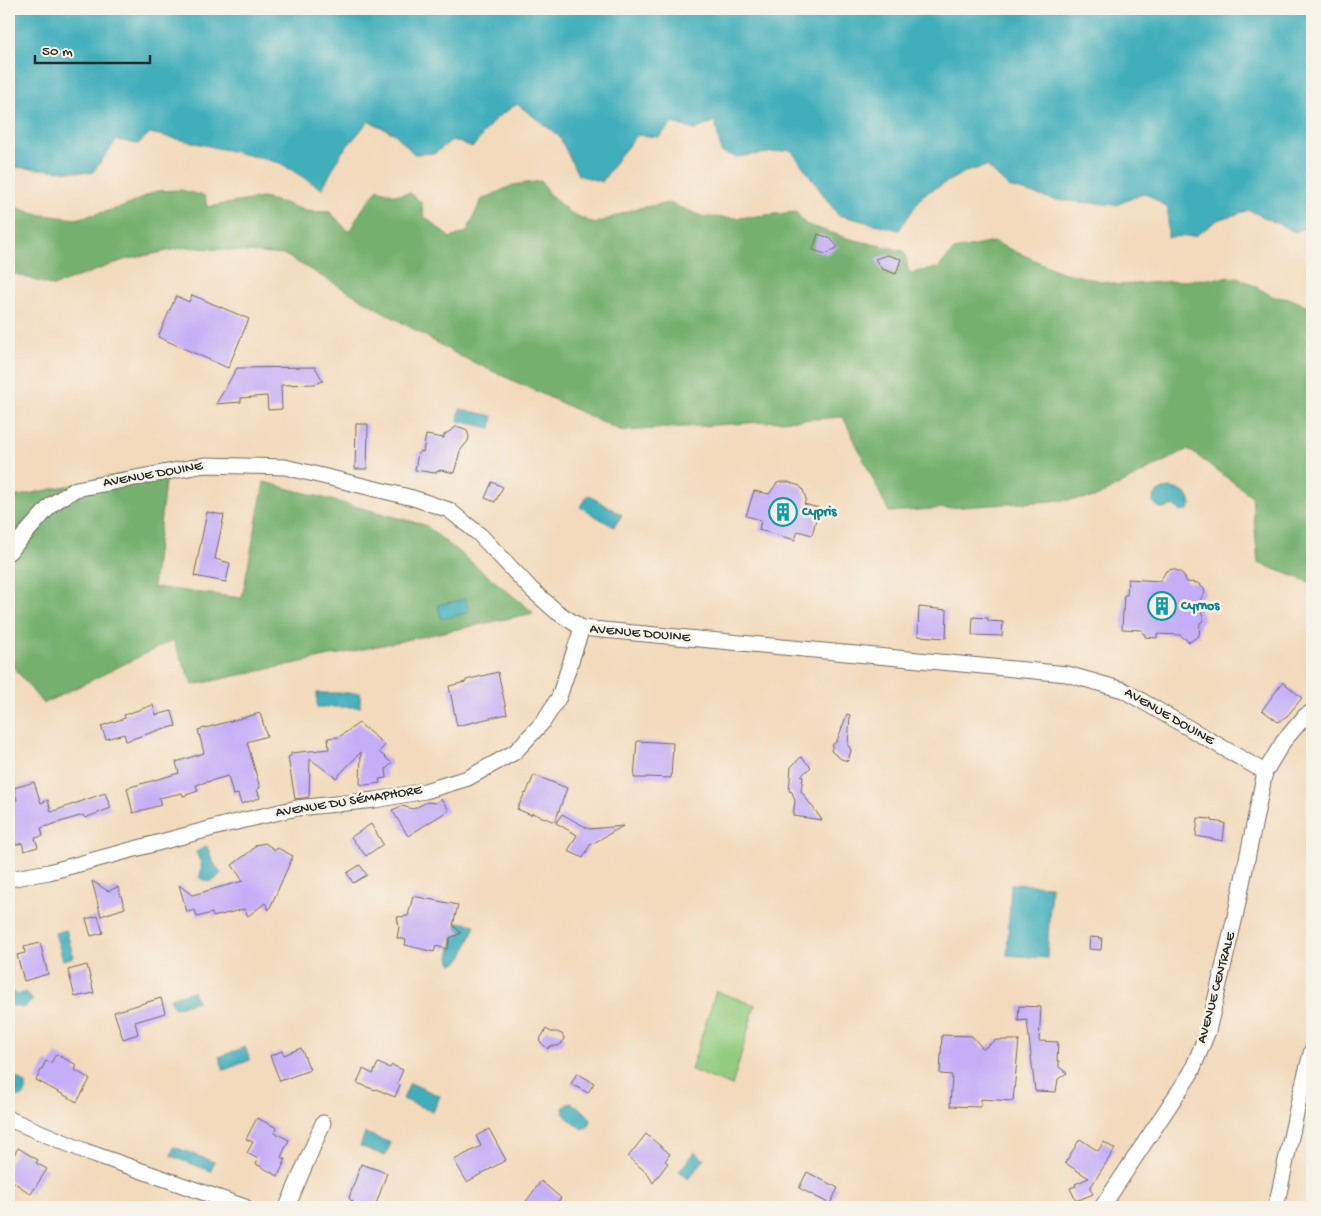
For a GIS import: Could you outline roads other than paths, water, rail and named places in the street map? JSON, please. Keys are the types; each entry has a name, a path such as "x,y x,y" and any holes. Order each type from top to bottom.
{"street":[{"name":"AVENUE DOUINE","path":"9,552 52,504 76,489 205,465 285,467 413,498 449,510 480,535 532,590 557,612 582,628 1067,674 1123,690 1265,772"},
{"name":"AVENUE DU SÉMAPHORE","path":"9,879 49,872 228,824 297,808 375,800 426,791 468,778 515,752 543,722 559,697 582,628"},
{"name":"AVENUE CENTRALE","path":"1102,1207 1190,1073 1208,1031 1235,917 1265,772 1283,742 1305,716 1312,712"},
{"path":"1276,1207 1312,1050"},
{"path":"9,1119 85,1151 245,1207"},
{"path":"286,1207 323,1123"}],"water":[{"path":"9,9 1312,9 1312,225 1295,232 1249,210 1218,220 1195,236 1168,237 1168,208 1145,193 1116,205 1055,200 1009,187 987,166 965,172 923,195 899,230 838,215 791,150 736,157 721,152 715,121 695,130 673,123 659,137 637,135 602,182 578,175 559,136 517,104 495,119 473,147 452,140 435,153 414,154 395,134 369,121 342,152 322,189 280,163 150,133 138,144 117,140 92,173 12,167 9,166"},
{"path":"460,409 493,416 491,428 458,421"},
{"path":"1170,488 1187,495 1191,505 1188,510 1182,512 1174,506 1162,508 1155,504 1153,501 1156,493"},
{"path":"588,495 622,515 614,527 580,507"},
{"path":"466,599 468,613 441,619 438,605"},
{"path":"317,693 360,693 360,707 317,707"},
{"path":"207,846 213,862 221,873 216,879 208,882 199,877 201,868 196,852"},
{"path":"1011,884 1051,886 1047,958 1007,955"},
{"path":"457,922 475,925 464,954 457,963 452,964 449,957"},
{"path":"66,930 74,957 63,960 55,933"},
{"path":"9,991 18,995 25,992 33,1000 23,1008 10,1005"},
{"path":"193,991 197,1001 174,1008 170,998"},
{"path":"245,1047 250,1060 224,1070 219,1057"},
{"path":"10,1076 14,1076 26,1084 26,1093 24,1095 19,1097 9,1093"},
{"path":"410,1083 440,1096 433,1112 403,1099"},
{"path":"571,1103 591,1119 589,1126 583,1129 563,1113 563,1108"},
{"path":"365,1133 391,1143 385,1156 360,1146"},
{"path":"174,1147 214,1162 211,1171 171,1156"},
{"path":"695,1152 704,1160 688,1179 679,1171"}],"place":[{"name":"Cypris","path":"783,512"},
{"name":"Cyrnos","path":"1162,606"}]}
